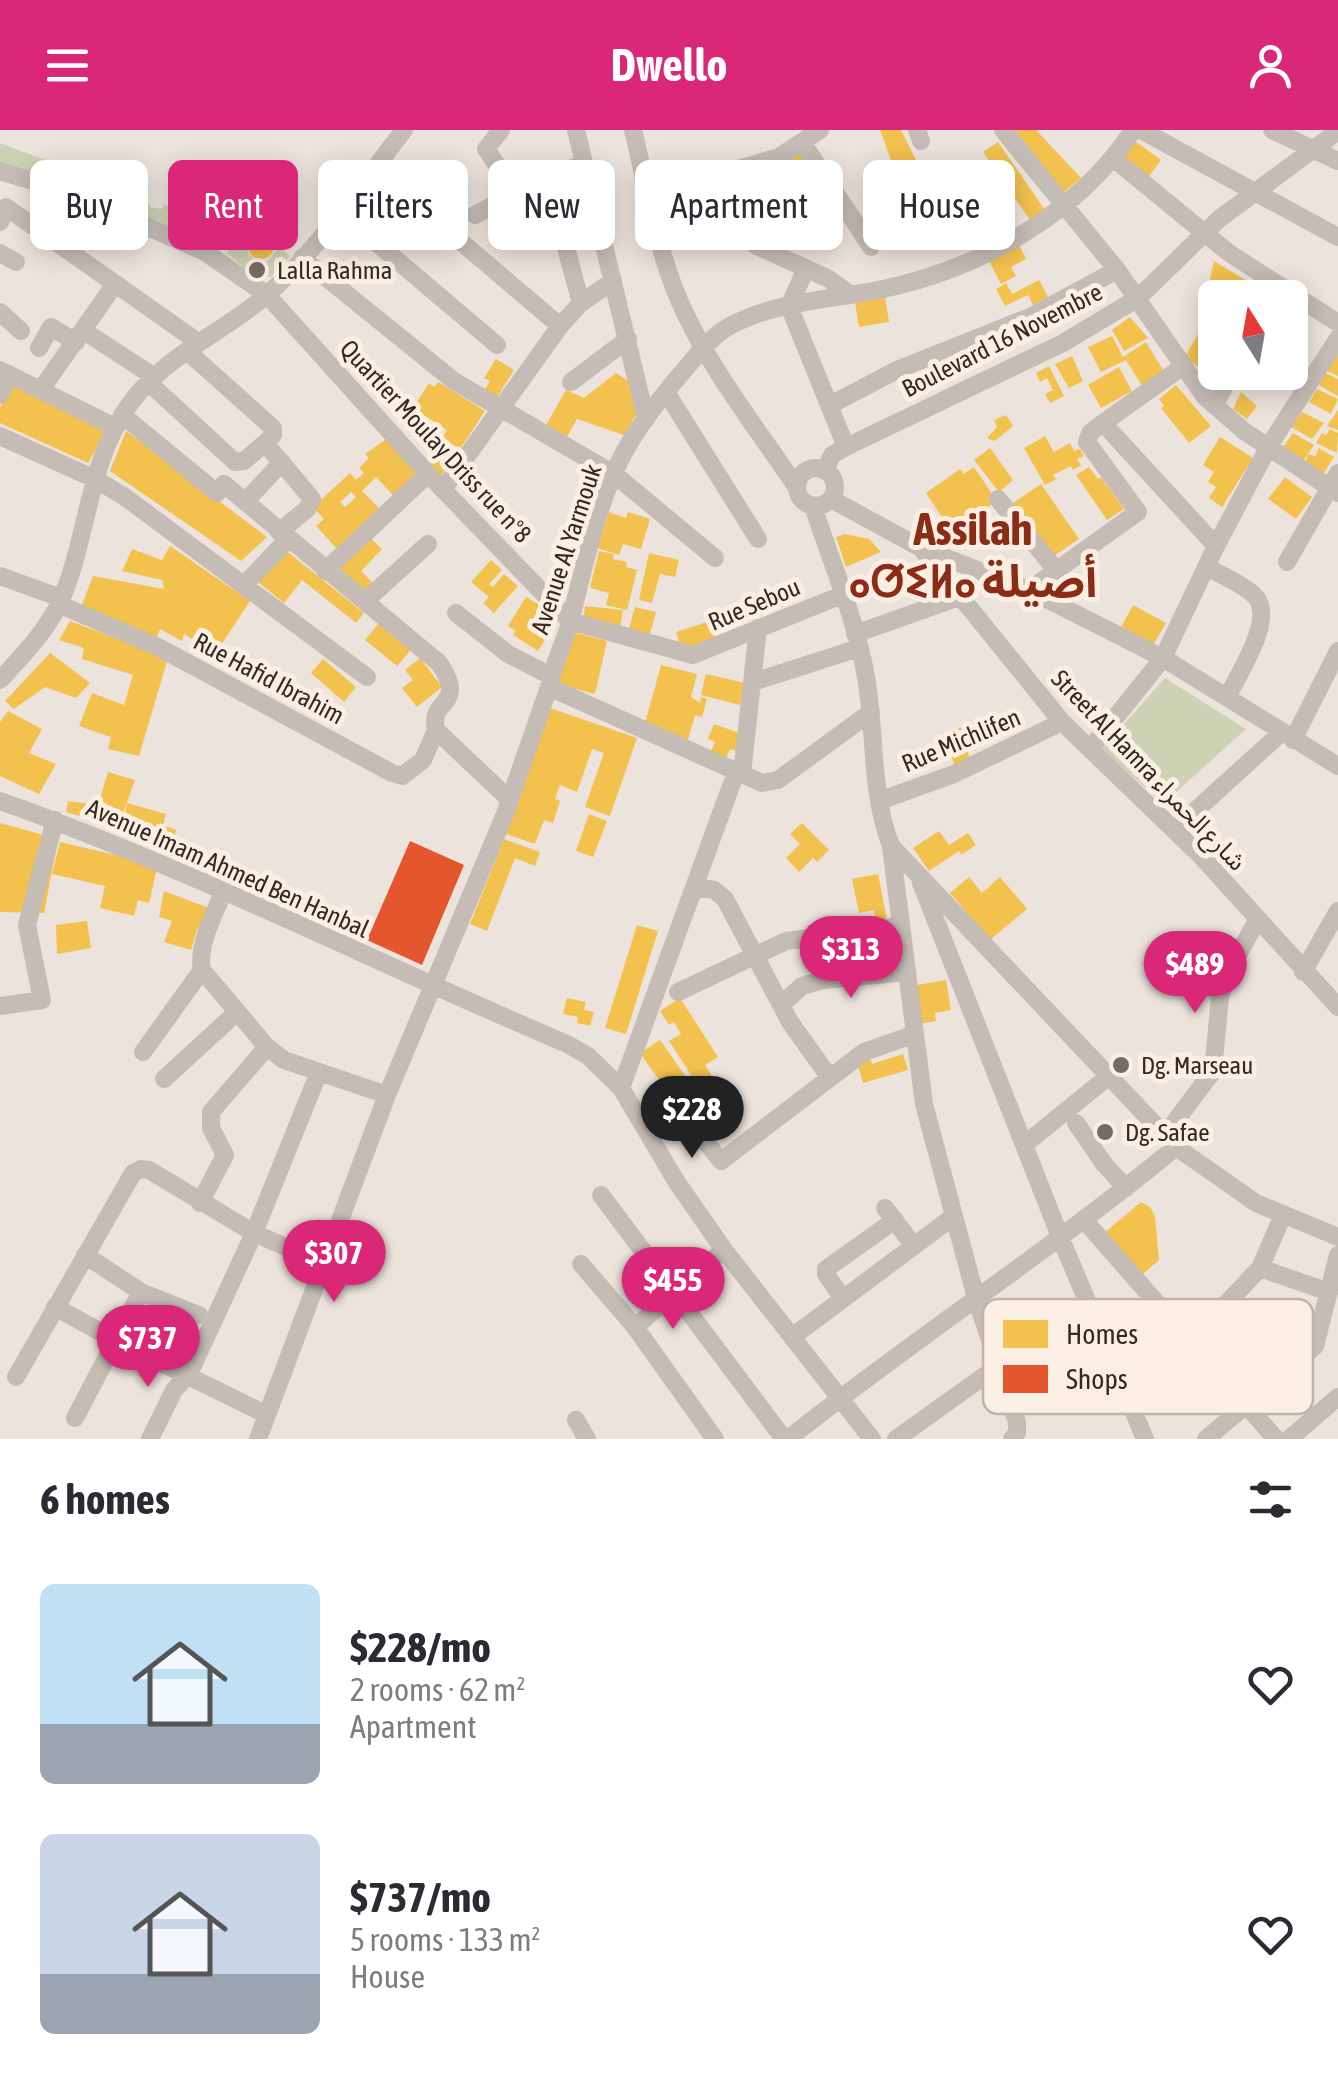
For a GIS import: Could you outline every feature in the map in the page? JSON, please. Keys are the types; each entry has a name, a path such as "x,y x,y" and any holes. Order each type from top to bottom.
{"street":[{"path":"380,160 404,130"},
{"path":"494,160 486,149 502,130"},
{"path":"576,130 583,160"},
{"path":"634,130 641,160"},
{"path":"768,160 820,130"},
{"path":"1003,130 1117,270 1182,366 1214,405 1244,431 1335,484 1286,562"},
{"name":"Avenue Al Yarmouk","path":"258,1439 387,1095 510,800 614,474 646,418 704,347 730,326 789,306 938,274 976,258 1066,204 1113,158 1134,130"},
{"path":"1141,130 1338,237"},
{"path":"1272,130 1338,161"},
{"name":"Boulevard 16 Novembre","path":"825,471 832,455 846,447 1063,343 1138,298 1202,233 1338,131"},
{"path":"802,142 863,235"},
{"path":"1113,158 1263,280"},
{"path":"9,174 2,213 114,284 192,346 273,428 273,434 244,461 234,462 150,379 80,336 51,327 39,348"},
{"name":"Quartier Moulay Driss rue n°8","path":"9,174 64,191 205,252 267,294 428,474 570,621"},
{"path":"475,215 488,208"},
{"path":"0,680 45,630 60,601 95,478 119,421 150,379 267,294 318,239"},
{"path":"468,248 560,326"},
{"path":"385,250 497,345"},
{"path":"567,250 582,304"},
{"path":"605,250 646,418"},
{"path":"662,250 668,273 704,347 802,500 822,502"},
{"path":"767,250 829,279 851,295"},
{"path":"302,258 454,381 614,474 714,558"},
{"path":"806,269 789,306 846,447"},
{"path":"830,404 899,369 1030,317 1117,270"},
{"path":"444,488 560,326 612,281"},
{"path":"42,388 114,284"},
{"path":"1308,308 1338,323"},
{"path":"0,312 20,331"},
{"path":"1090,750 1163,658 1268,446 1338,338"},
{"path":"571,382 628,339"},
{"path":"1138,512 1087,442 1090,433 1103,422 1182,366"},
{"path":"0,395 4,372 119,421 216,494 224,484 365,601 428,544"},
{"path":"1214,405 1223,390"},
{"path":"666,392 758,539"},
{"path":"1103,422 1216,546"},
{"path":"0,436 95,478 245,584 367,677"},
{"path":"245,584 312,499 265,443"},
{"path":"245,502 282,462"},
{"path":"797,488 806,472 818,468 834,480 822,502 872,712 872,750 881,820 891,846 924,1104 983,1320"},
{"path":"325,571 428,474"},
{"path":"1028,590 1165,490"},
{"path":"998,499 1056,570"},
{"name":"Street Al Hamra شارع الحمراء","path":"822,502 921,548 1062,722 1174,830 1338,1007"},
{"path":"921,548 1028,590 1163,658 1338,766"},
{"path":"1206,567 1253,594 1264,612 1262,626 1228,696"},
{"name":"Rue Hafid Ibrahim","path":"0,576 156,646 402,776 423,760 436,730 435,717 452,690 452,682 439,663 365,601"},
{"name":"Rue Sebou","path":"570,621 694,656 842,595"},
{"path":"753,682 959,597"},
{"path":"456,613 550,682 762,783 778,780 872,712"},
{"path":"621,1088 739,773 758,628"},
{"path":"1174,830 1287,736 1338,651"},
{"name":"Rue Michlifen","path":"879,801 954,774 1062,722"},
{"path":"436,730 510,800"},
{"name":"Avenue Imam Ahmed Ben Hanbal","path":"0,803 55,820 224,890 588,1056 621,1088 676,1181 724,1250 872,1439"},
{"path":"0,1006 42,1000 27,925 55,820"},
{"path":"891,846 1171,1141 1220,1181 1256,1203 1338,1237"},
{"path":"918,874 1086,1299"},
{"path":"695,887 714,890 726,899 790,1022 830,1078"},
{"path":"224,890 204,944 202,970 267,1047 284,1060 387,1095"},
{"path":"1304,972 1338,912"},
{"path":"601,1196 786,1439 1061,1239 1126,1188 1171,1141 1213,1070 1226,974 1258,918"},
{"path":"678,992 786,942 902,926"},
{"path":"143,1052 202,970"},
{"path":"782,1004 802,986 822,980 907,972"},
{"path":"164,1079 237,1012"},
{"path":"697,1131 722,1160 864,1052 915,1034"},
{"path":"200,1203 225,1155 212,1128 212,1112 267,1047"},
{"path":"150,1439 174,1390 188,1374 254,1233 319,1072"},
{"path":"1024,1145 1110,1076"},
{"path":"1076,1123 1126,1188"},
{"path":"16,1378 133,1173 140,1169 149,1170 254,1233 324,1264"},
{"path":"843,1299 826,1269 890,1214 914,1246"},
{"path":"1230,1299 1260,1268 1283,1215"},
{"path":"792,1337 954,1216"},
{"path":"1084,1220 1154,1299"},
{"path":"634,1327 724,1250"},
{"path":"85,1255 142,1292 199,1315"},
{"path":"1313,1348 1338,1255"},
{"path":"581,1264 634,1327 716,1439"},
{"path":"1260,1268 1329,1292"},
{"path":"75,1418 142,1292"},
{"path":"55,1307 268,1415"},
{"path":"896,1439 983,1377"},
{"path":"1290,1439 1338,1398"},
{"path":"1012,1439 1017,1432 1014,1414"},
{"path":"1134,1414 1145,1439"},
{"path":"1206,1439 1236,1414"},
{"path":"1255,1414 1276,1439"},
{"path":"576,1420 587,1439"}],"green space":[{"path":"0,143 45,160 30,160 30,178 0,166"},
{"path":"148,201 150,207 168,206 168,232 148,225"},
{"path":"248,250 257,261 268,261 277,250 290,256 271,277 254,277 227,253"},
{"path":"1165,678 1246,729 1163,804 1102,749"}],"building: Homes":[{"path":"880,130 901,130 916,160 891,160"},
{"path":"1012,130 1036,130 1081,178 1064,192"},
{"path":"1131,138 1161,160 1147,179 1117,156"},
{"path":"998,142 1010,160 989,160 983,152"},
{"path":"800,152 805,160 788,160"},
{"path":"1015,167 1047,213 1032,223 1015,198"},
{"path":"1018,243 1026,259 1011,267 1016,276 1001,284 988,259 1005,250 1015,250"},
{"path":"249,250 273,250 261,259"},
{"path":"1214,261 1245,280 1210,280"},
{"path":"1039,280 1048,297 1033,305 1028,295 1005,306 996,289 1006,283 1012,294"},
{"path":"885,297 889,322 859,327 855,302"},
{"path":"1130,317 1148,338 1124,351 1112,330"},
{"path":"1198,334 1198,367 1184,358"},
{"path":"1112,336 1123,357 1146,342 1166,375 1144,389 1126,360 1101,372 1088,347"},
{"path":"1338,352 1338,376 1327,371"},
{"path":"1072,356 1083,381 1069,388 1055,364"},
{"path":"496,359 514,370 494,402 482,394 490,381 484,378"},
{"path":"1049,366 1064,396 1050,403 1045,394 1053,390 1047,378 1040,382 1036,373"},
{"path":"1119,367 1132,391 1101,408 1088,385"},
{"path":"616,373 633,384 639,410 624,435 577,419 564,442 545,427 566,390 584,398"},
{"path":"1325,373 1338,379 1338,396 1317,384"},
{"path":"10,382 107,429 88,463 0,423 0,408"},
{"path":"438,382 485,411 460,449 442,438 447,430 413,408 429,383 434,387"},
{"path":"1176,385 1211,426 1189,443 1161,408 1164,406 1159,399"},
{"path":"1317,389 1338,399 1331,414 1309,402"},
{"path":"1241,392 1257,406 1247,419 1233,409"},
{"path":"1338,410 1338,430 1327,426"},
{"path":"1302,412 1324,423 1312,439 1291,427"},
{"path":"1006,415 1013,426 995,441 987,438 997,427 994,420"},
{"path":"1330,429 1338,433 1337,453 1316,443"},
{"path":"126,431 267,537 241,561 110,471"},
{"path":"1293,433 1314,445 1302,463 1281,450"},
{"path":"1045,436 1054,452 1070,443 1074,451 1080,449 1084,456 1077,459 1081,465 1053,475 1056,479 1045,485 1024,448"},
{"path":"1220,437 1253,458 1222,507 1209,498 1216,487 1208,482 1214,472 1203,465"},
{"path":"386,439 417,472 393,495 376,477 362,491 381,510 338,550 316,526 324,519 313,507 350,473 356,480 364,473 359,468 369,458 365,454","holes":["351,492 356,497 345,507 340,502"]},
{"path":"443,440 458,450 442,475 426,465"},
{"path":"990,448 1013,480 999,492 974,460"},
{"path":"1319,448 1334,457 1322,476 1305,465 1308,454 1315,456"},
{"path":"974,467 997,501 935,543 927,531 944,520 926,493 960,469 964,474"},
{"path":"1089,467 1124,509 1107,520 1076,475"},
{"path":"1285,477 1312,497 1296,519 1268,499"},
{"path":"1041,484 1079,539 1051,558 1013,503"},
{"path":"609,512 626,518 628,512 650,519 641,549 623,544 619,555 597,548"},
{"path":"845,534 869,539 881,552 846,567 836,537"},
{"path":"370,538 382,549 361,571 373,583 361,595 337,572"},
{"path":"170,546 250,601 221,645 205,637 202,645 184,634 182,641 160,629 155,643 80,610 93,576 164,589 162,580 122,571 132,549 162,560"},
{"path":"284,549 364,613 356,623 302,580 284,603 258,582"},
{"path":"599,551 614,554 613,559 627,562 626,567 637,570 627,610 606,605 609,593 590,588"},
{"path":"649,553 679,560 675,577 660,574 652,603 639,600"},
{"path":"491,560 502,570 489,584 493,587 504,574 518,586 494,613 483,603 489,597 471,582"},
{"path":"526,597 559,617 538,651 513,635 516,631 508,626"},
{"path":"1133,605 1166,623 1152,647 1120,629"},
{"path":"585,606 623,610 620,628 583,623"},
{"path":"635,607 656,612 648,641 627,636"},
{"path":"70,621 168,658 139,756 108,749 111,737 79,726 92,693 124,705 133,675 82,659 84,648 59,640"},
{"path":"710,621 716,641 682,652 676,632"},
{"path":"378,624 411,650 397,666 365,640"},
{"path":"573,632 607,641 595,694 557,684"},
{"path":"50,653 90,683 76,698 45,687 14,709 5,701"},
{"path":"420,658 442,687 417,707 402,688 413,680 405,670"},
{"path":"323,659 356,687 344,702 311,673"},
{"path":"661,665 697,674 691,697 700,703 701,697 707,699 702,717 695,715 688,740 662,733 663,728 645,723"},
{"path":"706,674 745,683 740,705 701,695"},
{"path":"550,708 637,738 610,816 585,807 604,753 592,749 577,792 560,785 553,823 544,820 535,844 506,834"},
{"path":"8,711 42,729 29,753 56,764 39,794 0,776 0,722"},
{"path":"982,721 986,736 965,743 971,762 955,767 944,733"},
{"path":"714,724 742,734 736,751 730,749 726,759 710,754 715,742 708,739"},
{"path":"108,772 135,780 118,827 66,812 68,801 98,805"},
{"path":"127,803 166,814 163,825 176,830 173,849 122,829"},
{"path":"589,814 607,821 593,857 576,851"},
{"path":"0,823 58,839 44,913 0,912"},
{"path":"802,823 829,850 817,862 813,858 799,872 786,858 800,844 790,834"},
{"path":"939,831 949,845 968,833 976,845 929,871 913,848"},
{"path":"504,839 540,852 535,866 515,858 487,931 470,924"},
{"path":"60,842 158,865 149,903 138,900 134,916 100,908 105,886 52,874"},
{"path":"878,874 888,924 877,926 874,910 859,913 852,879"},
{"path":"969,877 982,893 1000,877 1027,909 990,940 950,893"},
{"path":"164,891 214,910 207,931 197,929 191,950 164,942 172,921 159,917"},
{"path":"87,921 91,948 57,954 56,925"},
{"path":"637,925 658,931 626,1034 605,1028"},
{"path":"946,980 951,1010 935,1013 936,1021 919,1024 917,985"},
{"path":"567,998 586,1002 584,1010 594,1012 590,1026 577,1023 578,1017 563,1014"},
{"path":"680,998 718,1057 705,1065 724,1095 710,1104 669,1041 681,1034 660,1011"},
{"path":"660,1040 691,1084 671,1097 640,1053"},
{"path":"903,1054 908,1070 863,1083 856,1059 869,1055 872,1064"},
{"path":"692,1088 714,1115 700,1126 675,1101"},
{"path":"1141,1202 1155,1216 1159,1260 1143,1274 1103,1234"}],"building: Shops":[{"path":"410,841 464,865 422,965 367,940"}],"place":[{"name":"Lalla Rahma","path":"257,270"},
{"name":"Dg. Marseau","path":"1121,1065"},
{"name":"Dg. Safae","path":"1105,1132"}],"district":[{"name":"Assilah ⴰⵚⵉⵍⴰ أصيلة","path":"973,555"}]}
